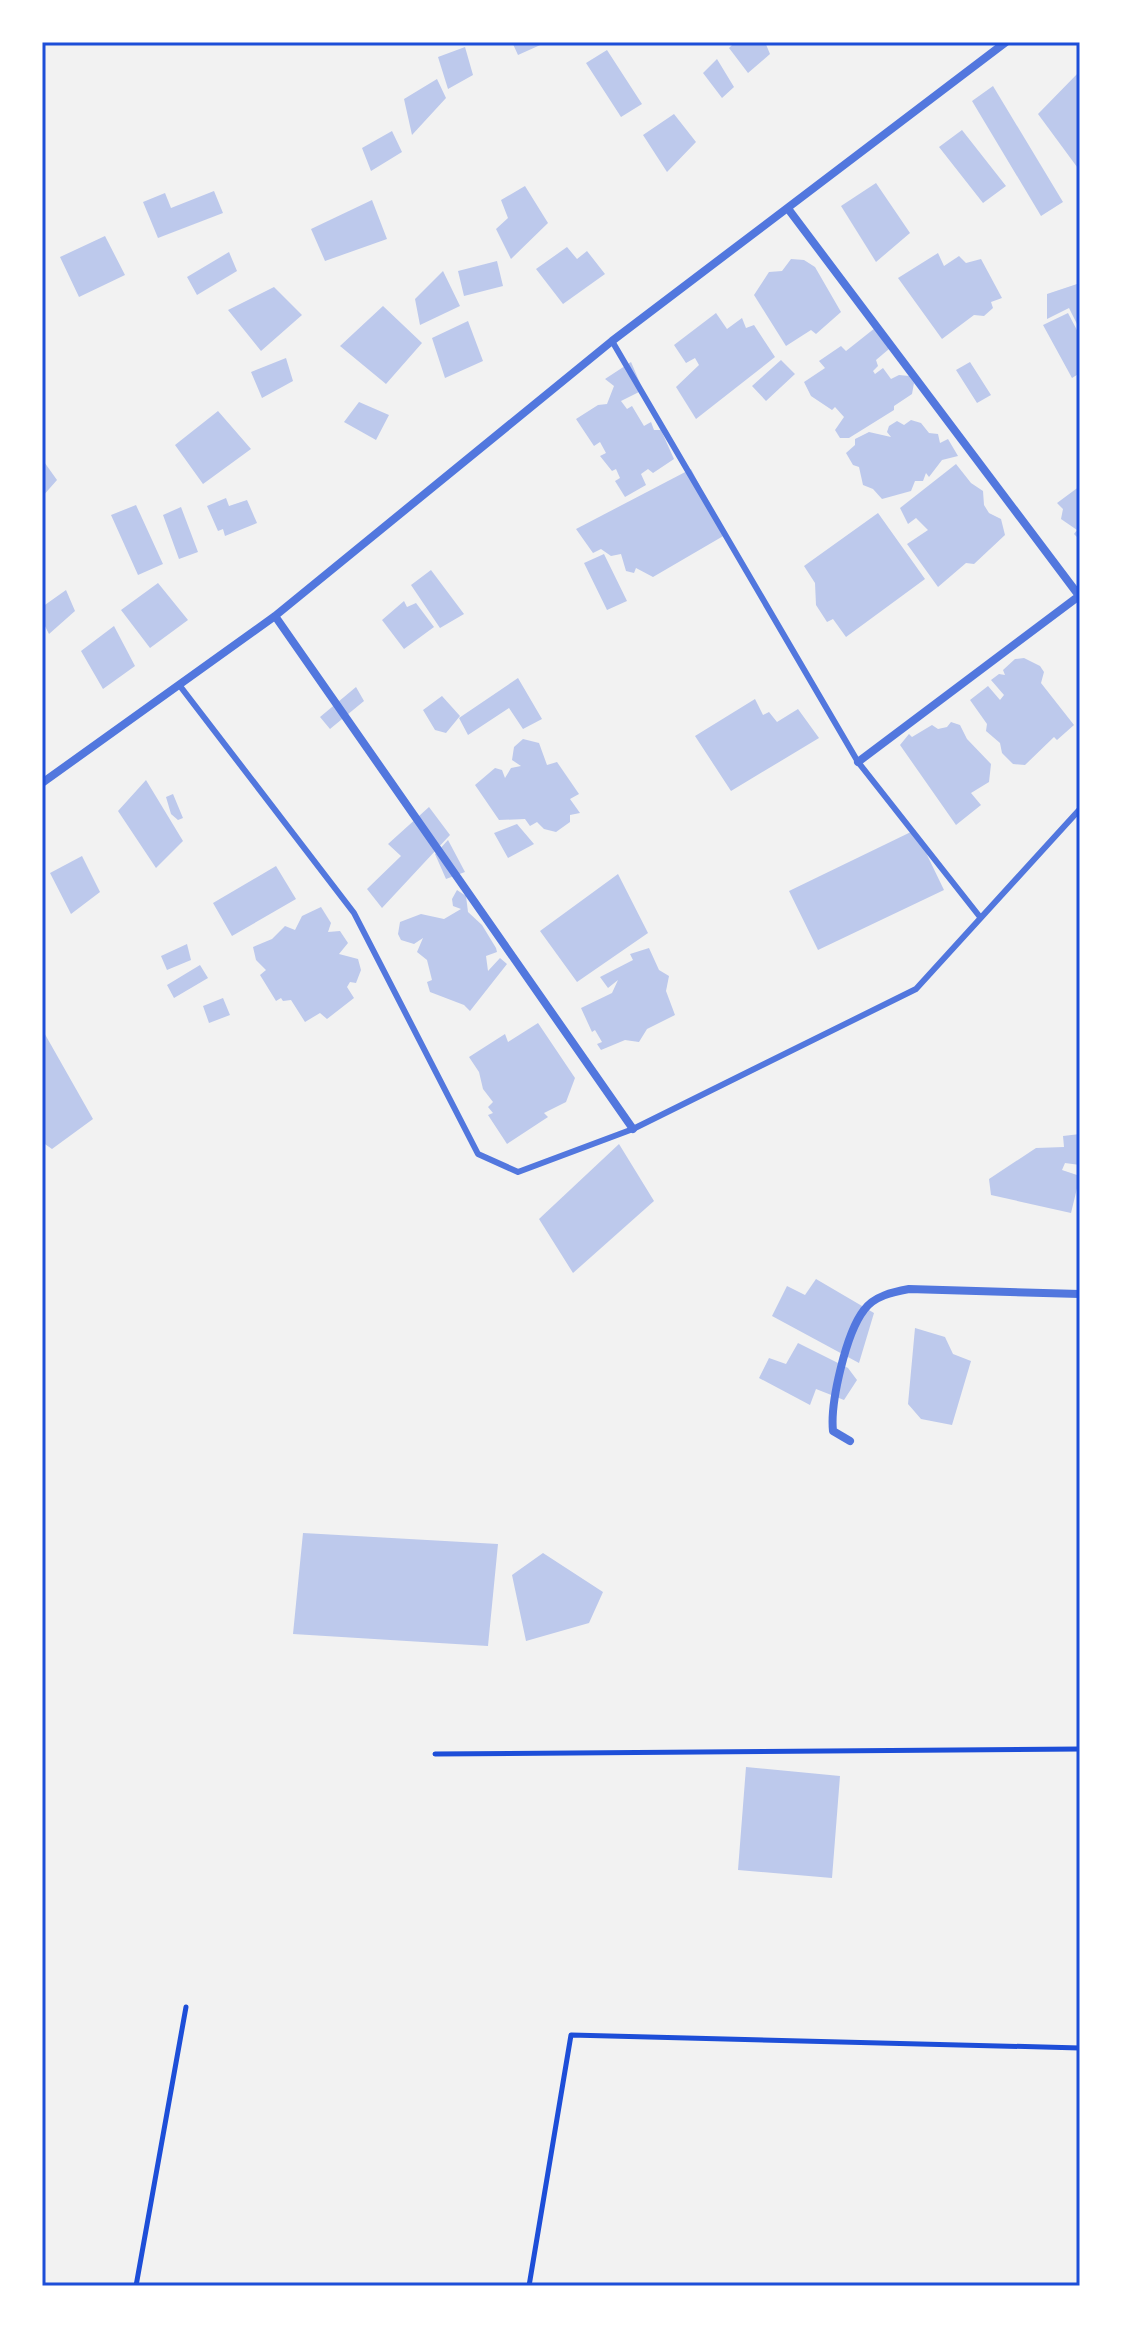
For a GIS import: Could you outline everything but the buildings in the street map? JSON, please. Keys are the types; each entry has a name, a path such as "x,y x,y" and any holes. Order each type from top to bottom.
{"street":[{"path":"42,783 275,616 612,341 789,210 1006,42"},
{"path":"789,210 1080,596 858,762"},
{"path":"275,616 633,1129"},
{"path":"850,1441 833,1431 831,1414 850,1337 864,1309 885,1294 909,1289 1080,1294"}],"lane":[{"path":"612,341 858,762 980,917"},
{"path":"180,686 354,913 478,1154 518,1172 633,1129 916,989 1080,809"}],"path":[{"path":"435,1754 1080,1749"},
{"path":"136,2286 186,2007"},
{"path":"529,2286 571,2035 1080,2048"}]}
